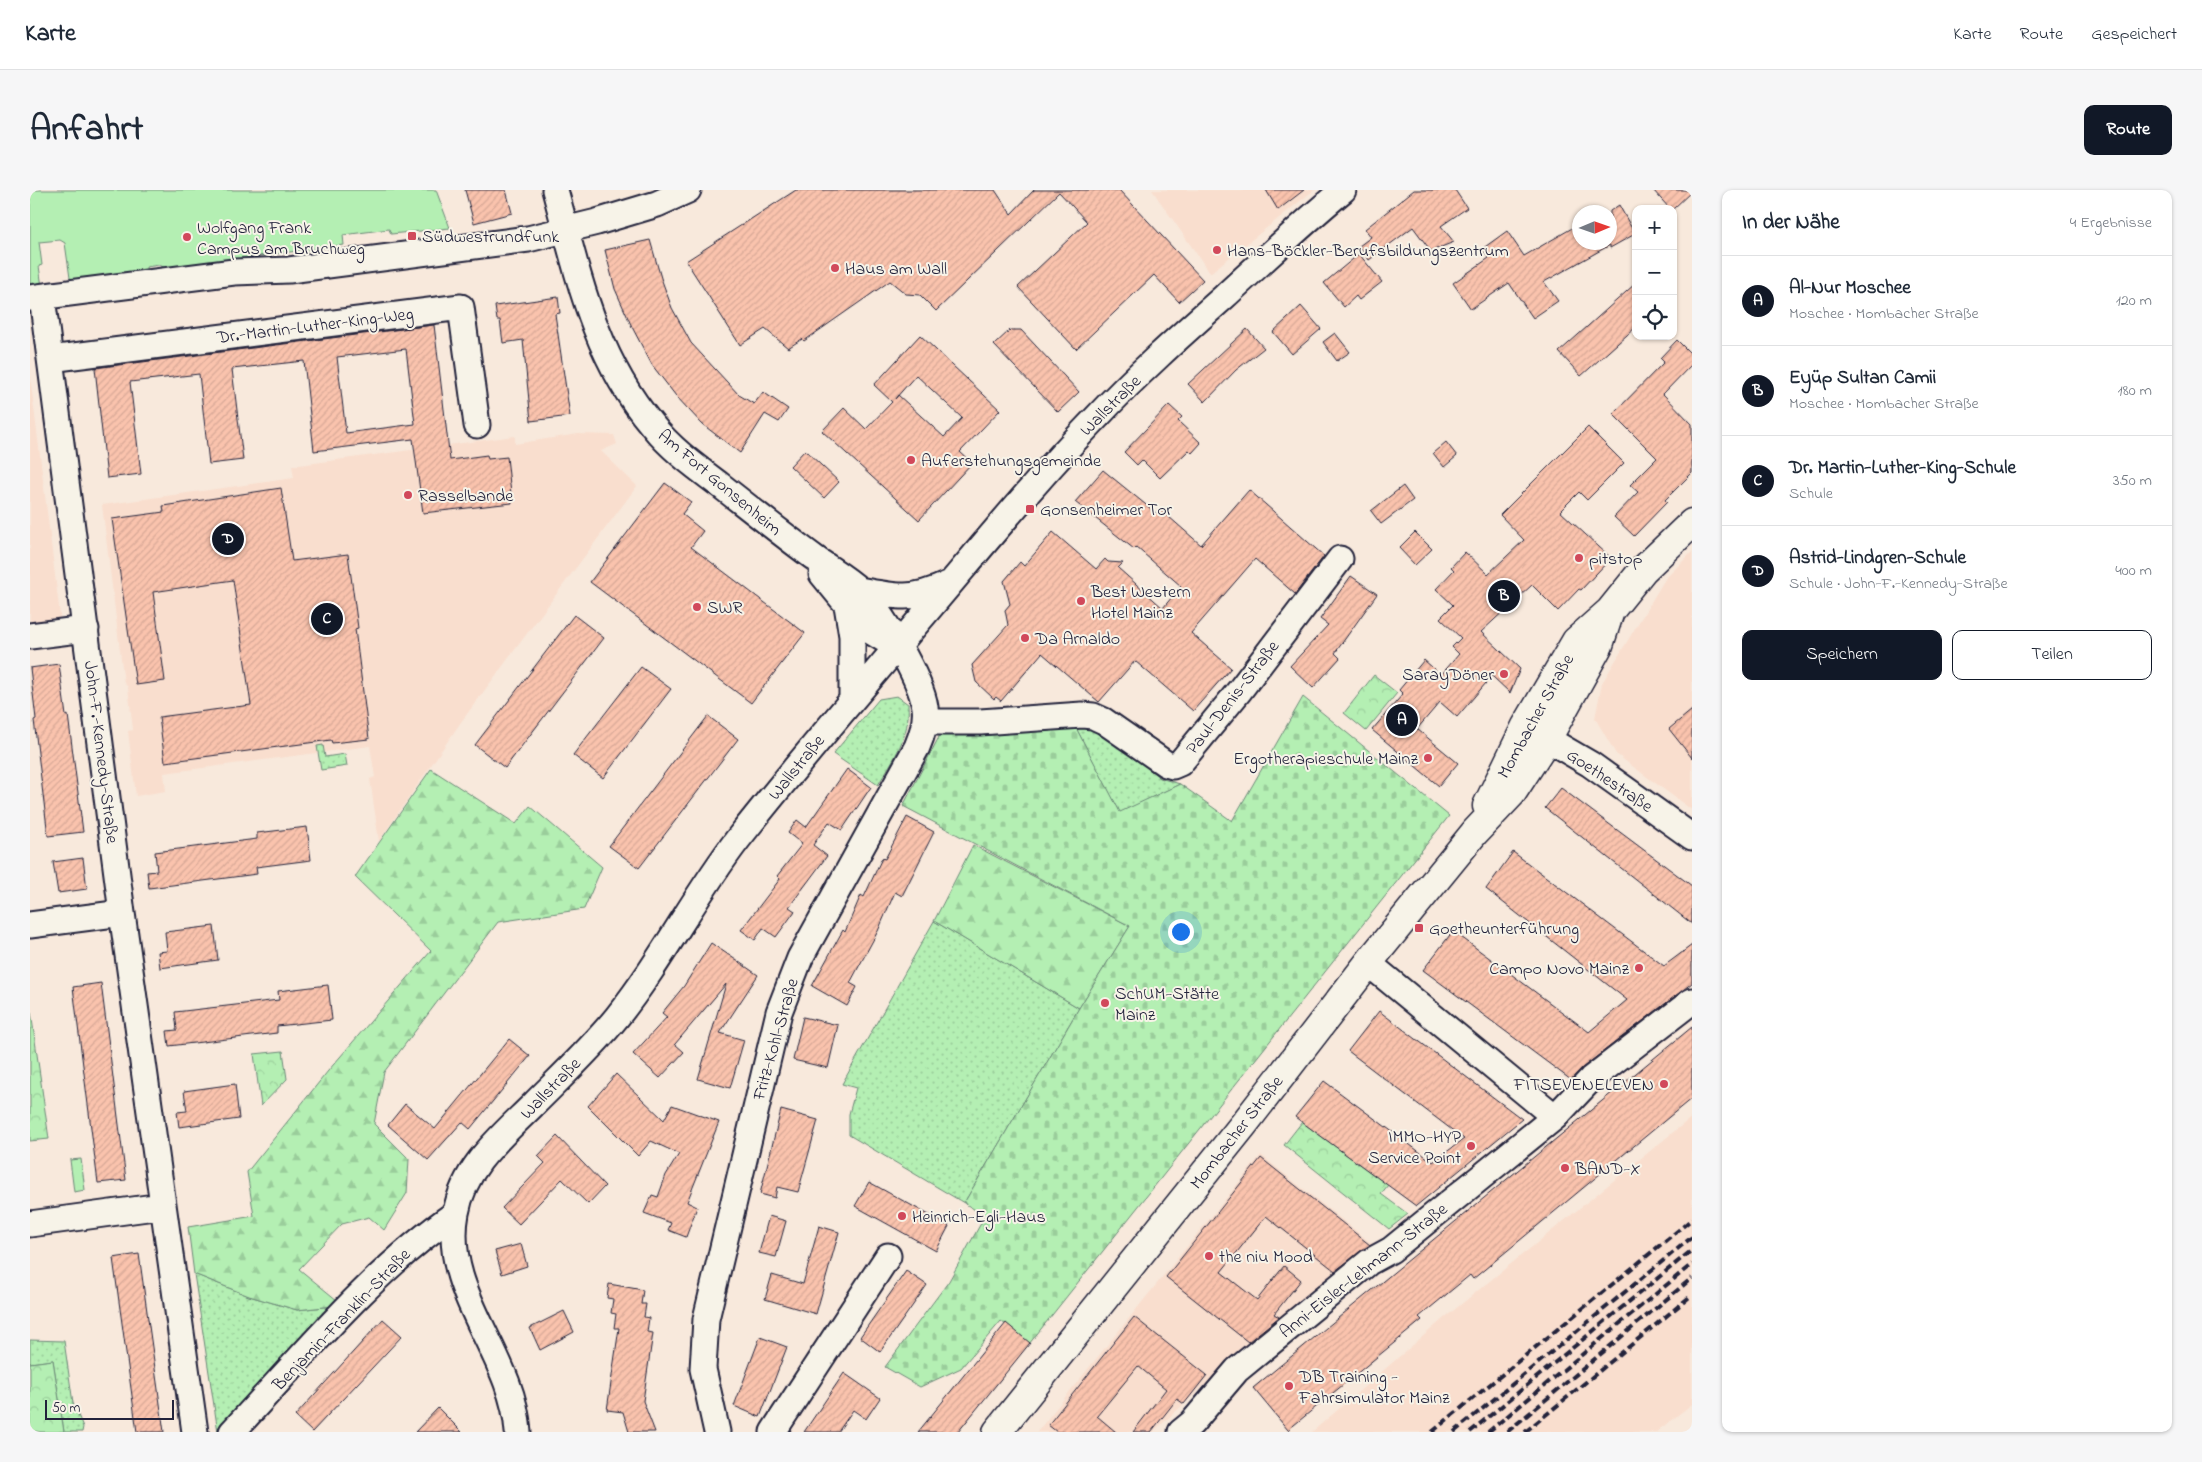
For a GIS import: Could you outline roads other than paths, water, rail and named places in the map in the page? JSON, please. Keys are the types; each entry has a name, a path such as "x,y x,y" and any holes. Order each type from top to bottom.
{"main road":[{"name":"Mombacher Straße","path":"997,1432 1238,1131 1368,963 1476,832 1512,793 1537,732 1599,645 1610,610 1643,570 1692,523"}],"street":[{"name":"Am Fort Gonsenheim","path":"554,190 588,310 599,340 624,386 652,426 679,454 802,548 853,598 885,620 897,647"},
{"path":"37,306 234,272 289,270 528,239 657,204 688,190"},
{"name":"Wallstraße","path":"518,1432 514,1404 507,1379 456,1269 453,1245 456,1213 464,1186 480,1158 615,1020 641,986 688,910 736,842 852,699 1032,487 1098,415 1172,344 1343,190"},
{"name":"John-F.-Kennedy-Straße","path":"37,306 50,359 162,1206"},
{"name":"Dr.-Martin-Luther-King-Weg","path":"50,359 461,307 477,425"},
{"name":"Paul-Denis-Straße","path":"925,722 980,722 1082,714 1104,721 1166,764 1173,766 1180,763 1240,690 1340,559"},
{"path":"852,699 853,598 917,597 953,582"},
{"path":"30,636 86,628"},
{"name":"Fritz-Kohl-Straße","path":"717,1432 704,1384 702,1353 705,1328 780,1012 800,958 917,747 925,722 925,708 921,692 897,647"},
{"name":"Goethestraße","path":"1537,732 1590,764 1692,837"},
{"path":"30,925 122,913"},
{"path":"1368,963 1555,1117"},
{"name":"Anni-Eisler-Lehmann-Straße","path":"1182,1432 1192,1423 1237,1370 1368,1262 1391,1250 1555,1117 1591,1080 1692,1001"},
{"path":"30,1224 162,1206 195,1432"},
{"name":"Benjamin-Franklin-Straße","path":"232,1432 362,1295 422,1236 456,1213"},
{"path":"773,1432 888,1256"}],"railway":[{"path":"1432,1432 1692,1219"},
{"path":"1454,1432 1692,1237"},
{"path":"1470,1432 1692,1250"},
{"path":"1488,1432 1692,1264"},
{"path":"1507,1432 1692,1278"},
{"path":"1525,1432 1692,1295"}],"place":[{"name":"Südwestrundfunk","path":"412,236"},
{"name":"Wolfgang Frank Campus am Bruchweg","path":"187,237"},
{"name":"Hans-Böckler-Berufsbildungszentrum","path":"1217,250"},
{"name":"Haus am Wall","path":"835,268"},
{"name":"Auferstehungsgemeinde","path":"911,460"},
{"name":"Rasselbande","path":"408,495"},
{"name":"Gonsenheimer Tor","path":"1030,509"},
{"name":"Astrid-Lindgren-Schule","path":"228,539"},
{"name":"pitstop","path":"1579,558"},
{"name":"Eyüp Sultan Camii","path":"1504,596"},
{"name":"Best Western Hotel Mainz","path":"1081,601"},
{"name":"SWR","path":"697,607"},
{"name":"Dr. Martin-Luther-King-Schule","path":"327,619"},
{"name":"Da Arnaldo","path":"1025,638"},
{"name":"SarayDöner","path":"1504,674"},
{"name":"Al-Nur Moschee","path":"1402,720"},
{"name":"Ergotherapieschule Mainz","path":"1428,758"},
{"name":"Goetheunterführung","path":"1419,928"},
{"name":"Campo Novo Mainz","path":"1639,968"},
{"name":"SchUM-Stätte Mainz","path":"1105,1003"},
{"name":"FITSEVENELEVEN","path":"1664,1084"},
{"name":"IMMO-HYP Service Point","path":"1471,1146"},
{"name":"BAND-X","path":"1565,1168"},
{"name":"Heinrich-Egli-Haus","path":"902,1216"},
{"name":"the niu Mood","path":"1209,1256"},
{"name":"DB Training - Fahrsimulator Mainz","path":"1289,1386"}]}
